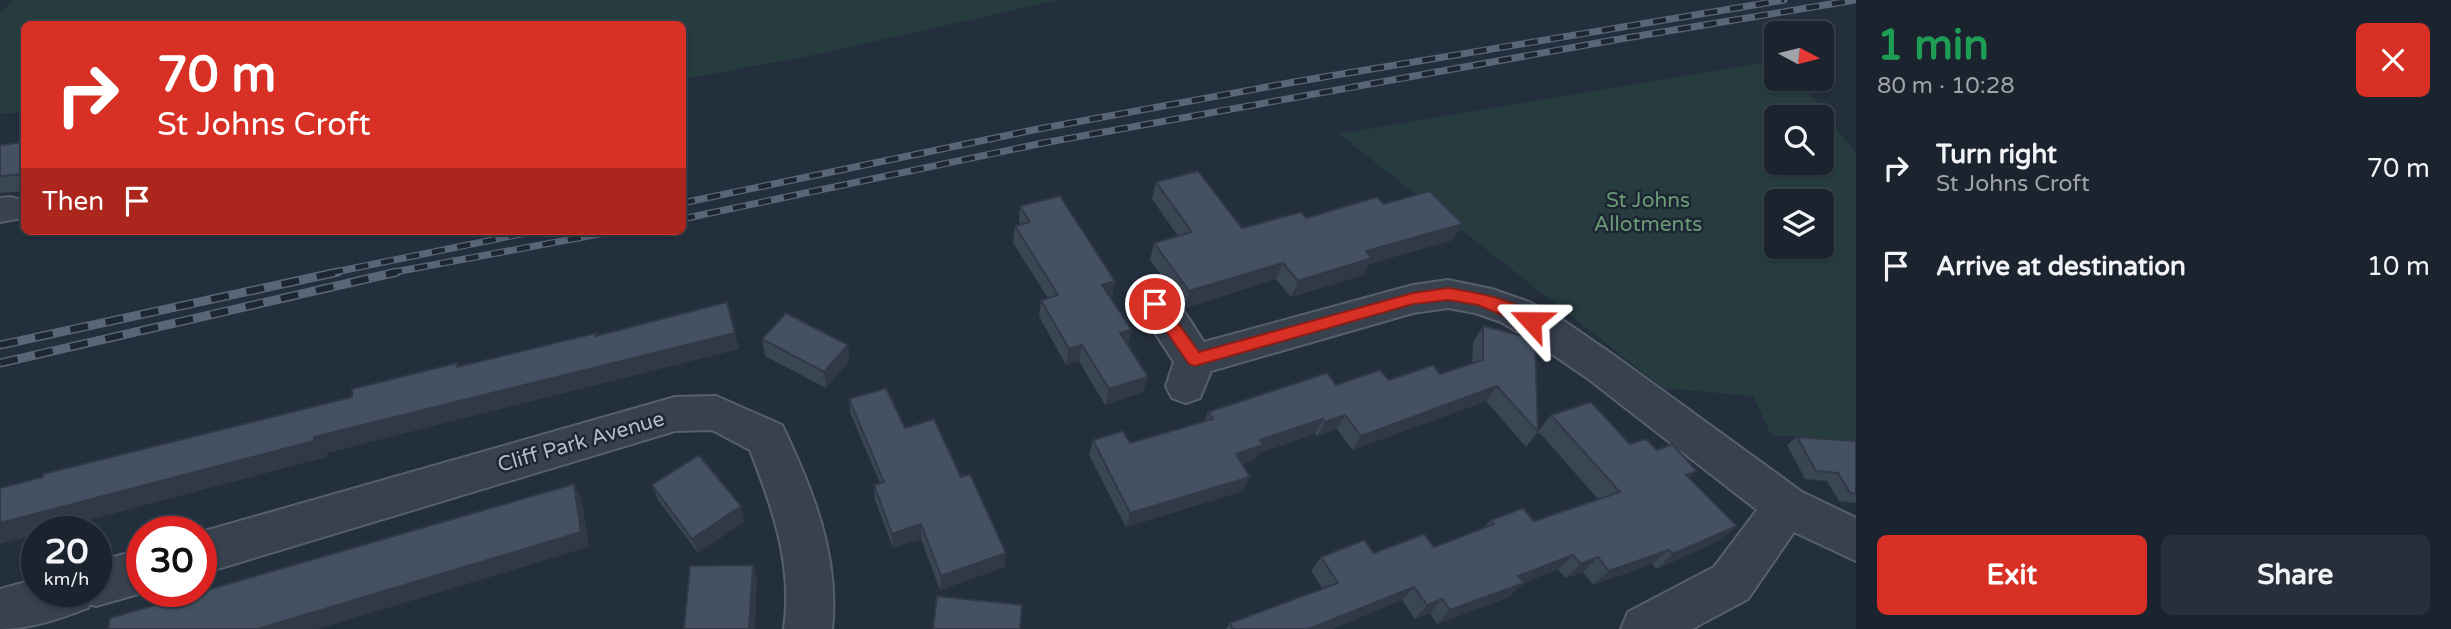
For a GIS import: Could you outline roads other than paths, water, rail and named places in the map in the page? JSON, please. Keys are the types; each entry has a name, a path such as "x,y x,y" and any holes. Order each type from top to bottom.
{"street":[{"path":"1155,304 1191,373 1413,299 1448,294 1479,299 1515,312 1707,426 1786,506 1856,540"},
{"name":"Cliff Park Avenue","path":"217,548 675,414 716,413 768,438 803,534 813,605 808,629"},
{"path":"1645,629 1731,583 1786,506"},
{"path":"0,612 21,606"}],"railway":[{"path":"686,202 1038,129 1294,82 1784,0"},
{"path":"686,218 1043,143 1614,40 1855,0"},
{"path":"330,273 516,235"},
{"path":"389,273 594,235"},
{"path":"0,345 338,272"},
{"path":"0,363 397,272"}],"park label":[{"name":"St Johns Allotments","path":"1648,212"}]}
